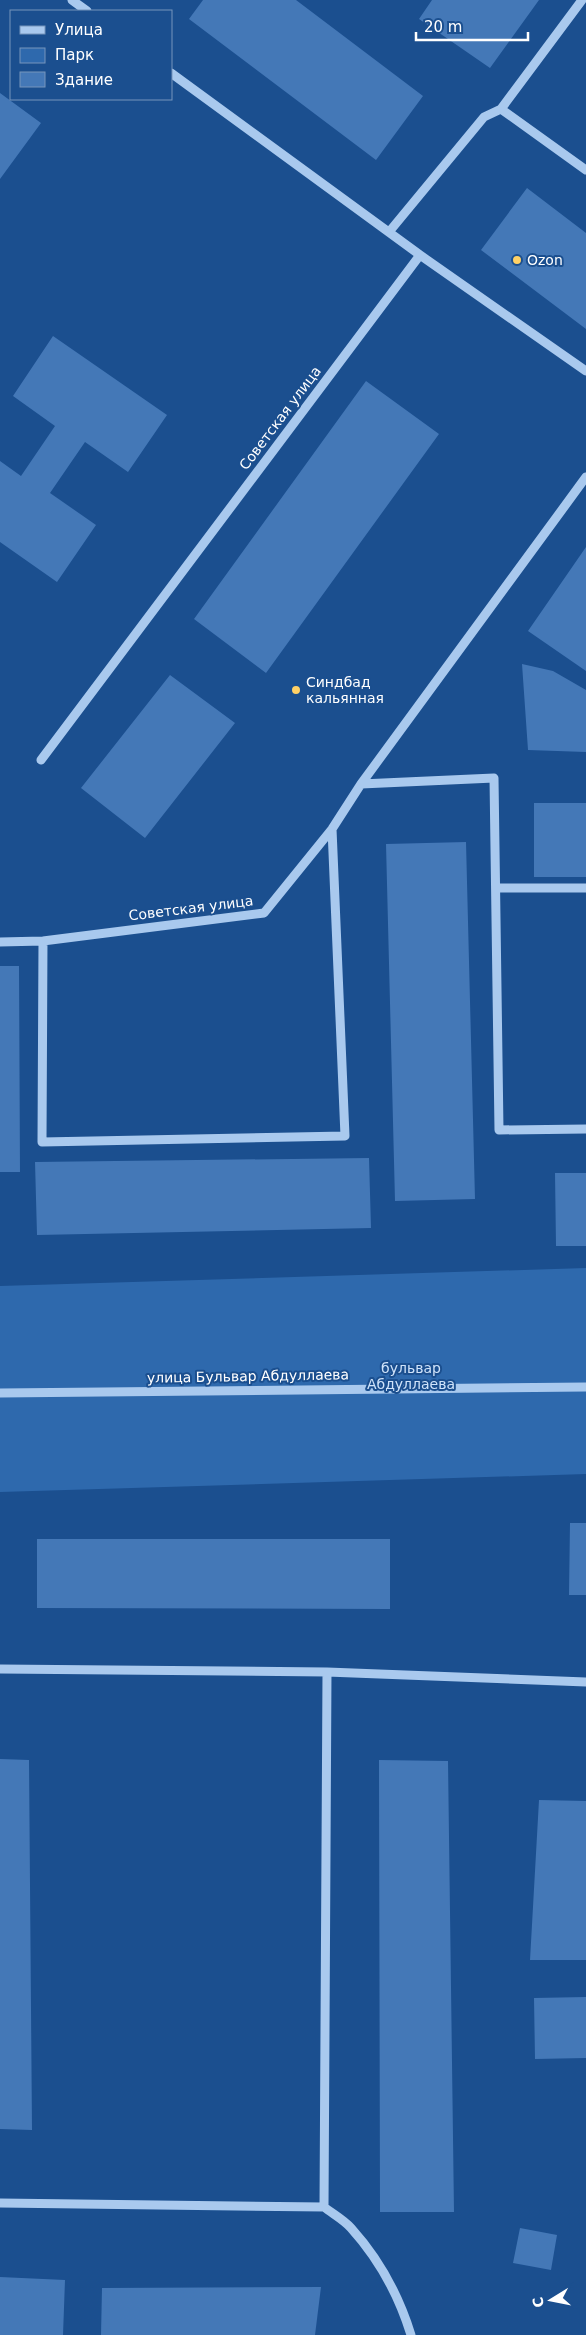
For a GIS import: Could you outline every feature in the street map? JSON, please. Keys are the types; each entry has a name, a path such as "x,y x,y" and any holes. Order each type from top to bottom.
{"street":[{"path":"72,0 86,10"},
{"path":"389,232 484,117 501,109 582,0"},
{"path":"172,74 420,255 586,371"},
{"path":"501,109 586,170"},
{"name":"Советская улица","path":"41,760 420,255"},
{"name":"Советская улица","path":"0,942 43,941 264,913 332,830 361,784 586,477"},
{"path":"361,784 494,778 499,1130 586,1129"},
{"path":"43,941 42,1142 344,1136 332,830"},
{"path":"496,888 586,888"},
{"name":"улица Бульвар Абдуллаева","path":"0,1393 586,1387"},
{"path":"0,1669 326,1672 586,1682"},
{"path":"324,2207 326,1672"},
{"path":"0,2203 324,2207 351,2228 385,2274 402,2308 411,2335"}],"green space":[{"name":"бульвар Абдуллаева","path":"586,1268 586,1474 0,1492 0,1286"}],"building":[{"path":"203,0 296,0 423,96 376,160 189,19"},
{"path":"432,0 539,0 490,68 419,19"},
{"path":"0,93 41,123 0,179"},
{"path":"527,188 586,233 586,329 481,250"},
{"path":"53,336 167,415 128,472 85,442 50,493 96,525 57,582 0,542 0,461 21,476 55,426 13,396"},
{"path":"366,381 439,434 266,673 194,619"},
{"path":"586,547 586,671 528,631"},
{"path":"522,664 553,671 586,690 586,752 528,750"},
{"path":"170,675 235,723 145,838 81,788"},
{"path":"534,803 586,803 586,877 534,877"},
{"path":"466,842 475,1199 395,1201 386,844"},
{"path":"0,966 19,966 20,1172 0,1172"},
{"path":"369,1158 371,1228 37,1235 35,1162"},
{"path":"555,1173 586,1173 586,1246 556,1246"},
{"path":"570,1523 586,1523 586,1595 569,1595"},
{"path":"37,1539 390,1539 390,1609 37,1608"},
{"path":"0,1759 29,1760 32,2130 0,2129"},
{"path":"379,1760 448,1761 454,2212 380,2212"},
{"path":"539,1800 586,1801 586,1960 530,1960"},
{"path":"586,1997 586,2058 535,2059 534,1998"},
{"path":"520,2228 557,2235 551,2270 513,2263"},
{"path":"0,2277 65,2280 63,2335 0,2335"},
{"path":"321,2287 315,2335 101,2335 102,2288"}],"place":[{"name":"Ozon","path":"517,260"},
{"name":"Синдбад кальянная","path":"296,690"}]}
